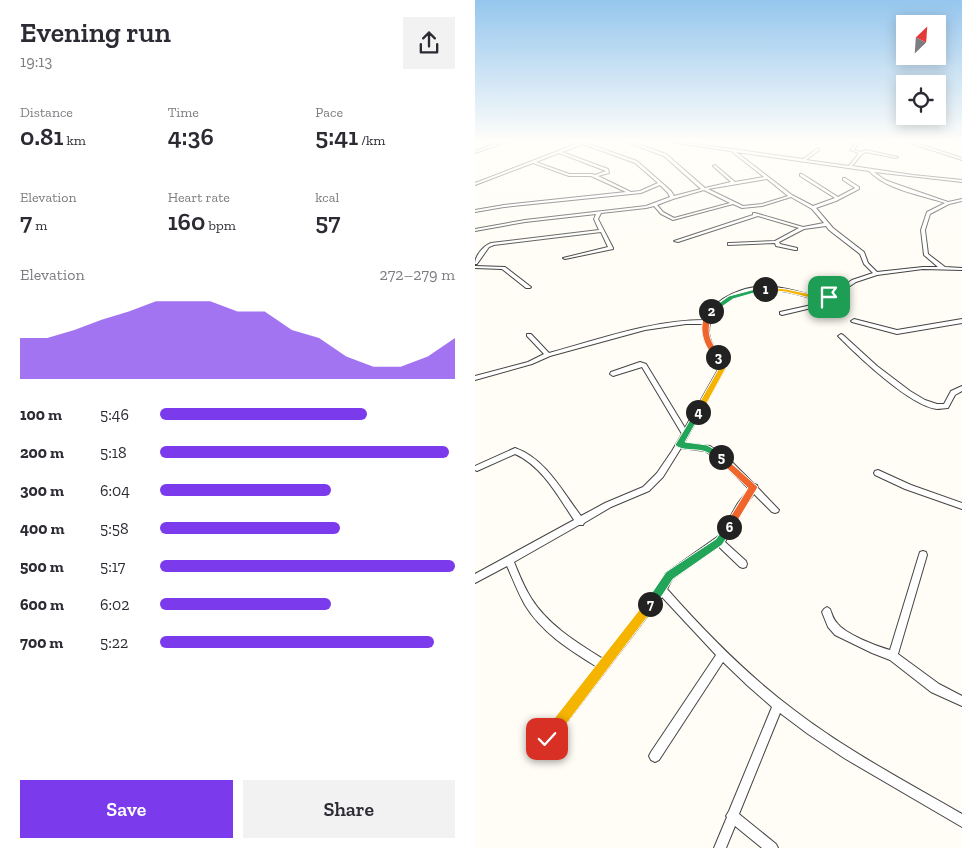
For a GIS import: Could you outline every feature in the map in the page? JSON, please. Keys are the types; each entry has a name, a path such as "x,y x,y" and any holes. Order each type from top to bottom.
{"street":[{"path":"607,182 629,192"},
{"path":"657,182 670,192 672,197"},
{"path":"695,182 704,189 757,215 803,228"},
{"path":"475,230 525,221 655,205 672,197 748,182"},
{"path":"772,182 791,196 813,208 837,234 861,253 866,264 876,274"},
{"path":"811,182 837,198"},
{"path":"813,208 858,188 848,182"},
{"path":"887,182 948,203"},
{"path":"475,211 504,206 645,191 660,184"},
{"path":"743,207 762,205 791,196"},
{"path":"923,259 924,221 929,212 948,203 961,202"},
{"path":"655,205 662,213 673,219 733,203"},
{"path":"565,258 610,249 611,246 596,219 599,213"},
{"path":"676,241 757,215"},
{"path":"730,244 776,242 803,228 827,224"},
{"path":"529,287 503,268 475,265 487,246 602,231"},
{"path":"776,242 779,245 795,250"},
{"path":"923,259 943,268"},
{"path":"907,270 923,259"},
{"path":"782,313 808,308 826,300 832,294 854,281 876,274 907,270 962,269"},
{"path":"475,579 609,505 646,489 660,475 709,394 722,368 722,362 708,345 705,334 706,322 710,312 719,304 731,298 761,289 773,288 826,300"},
{"path":"855,320 897,332 962,321"},
{"path":"475,378 530,363 547,354 645,328 686,322 706,322"},
{"path":"529,335 547,354"},
{"path":"841,336 885,376 935,407 946,406 953,393 962,388"},
{"path":"613,374 640,364 644,365 685,434"},
{"path":"679,445 707,448 726,461 775,510"},
{"path":"477,468 515,450 524,453 545,474 580,522"},
{"path":"878,473 908,487 962,506"},
{"path":"547,739 662,590 669,576 719,542 754,487"},
{"path":"719,542 743,564"},
{"path":"893,656 923,555"},
{"path":"508,560 530,605 539,617 569,643 603,665"},
{"path":"662,590 722,655 778,706 813,731 962,821"},
{"path":"827,612 831,624 838,632 875,650 893,656 935,688 962,701"},
{"path":"655,756 722,655"},
{"path":"720,848 778,706"},
{"path":"732,816 773,848"}],"route":[{"path":"547,739 662,590 669,576 723,538 741,505 754,487 726,461 707,448 679,445 719,377 722,368 722,362 708,345 705,334 706,322 710,312 719,304 731,298 761,289 786,290 803,296 826,300 829,297"}]}
